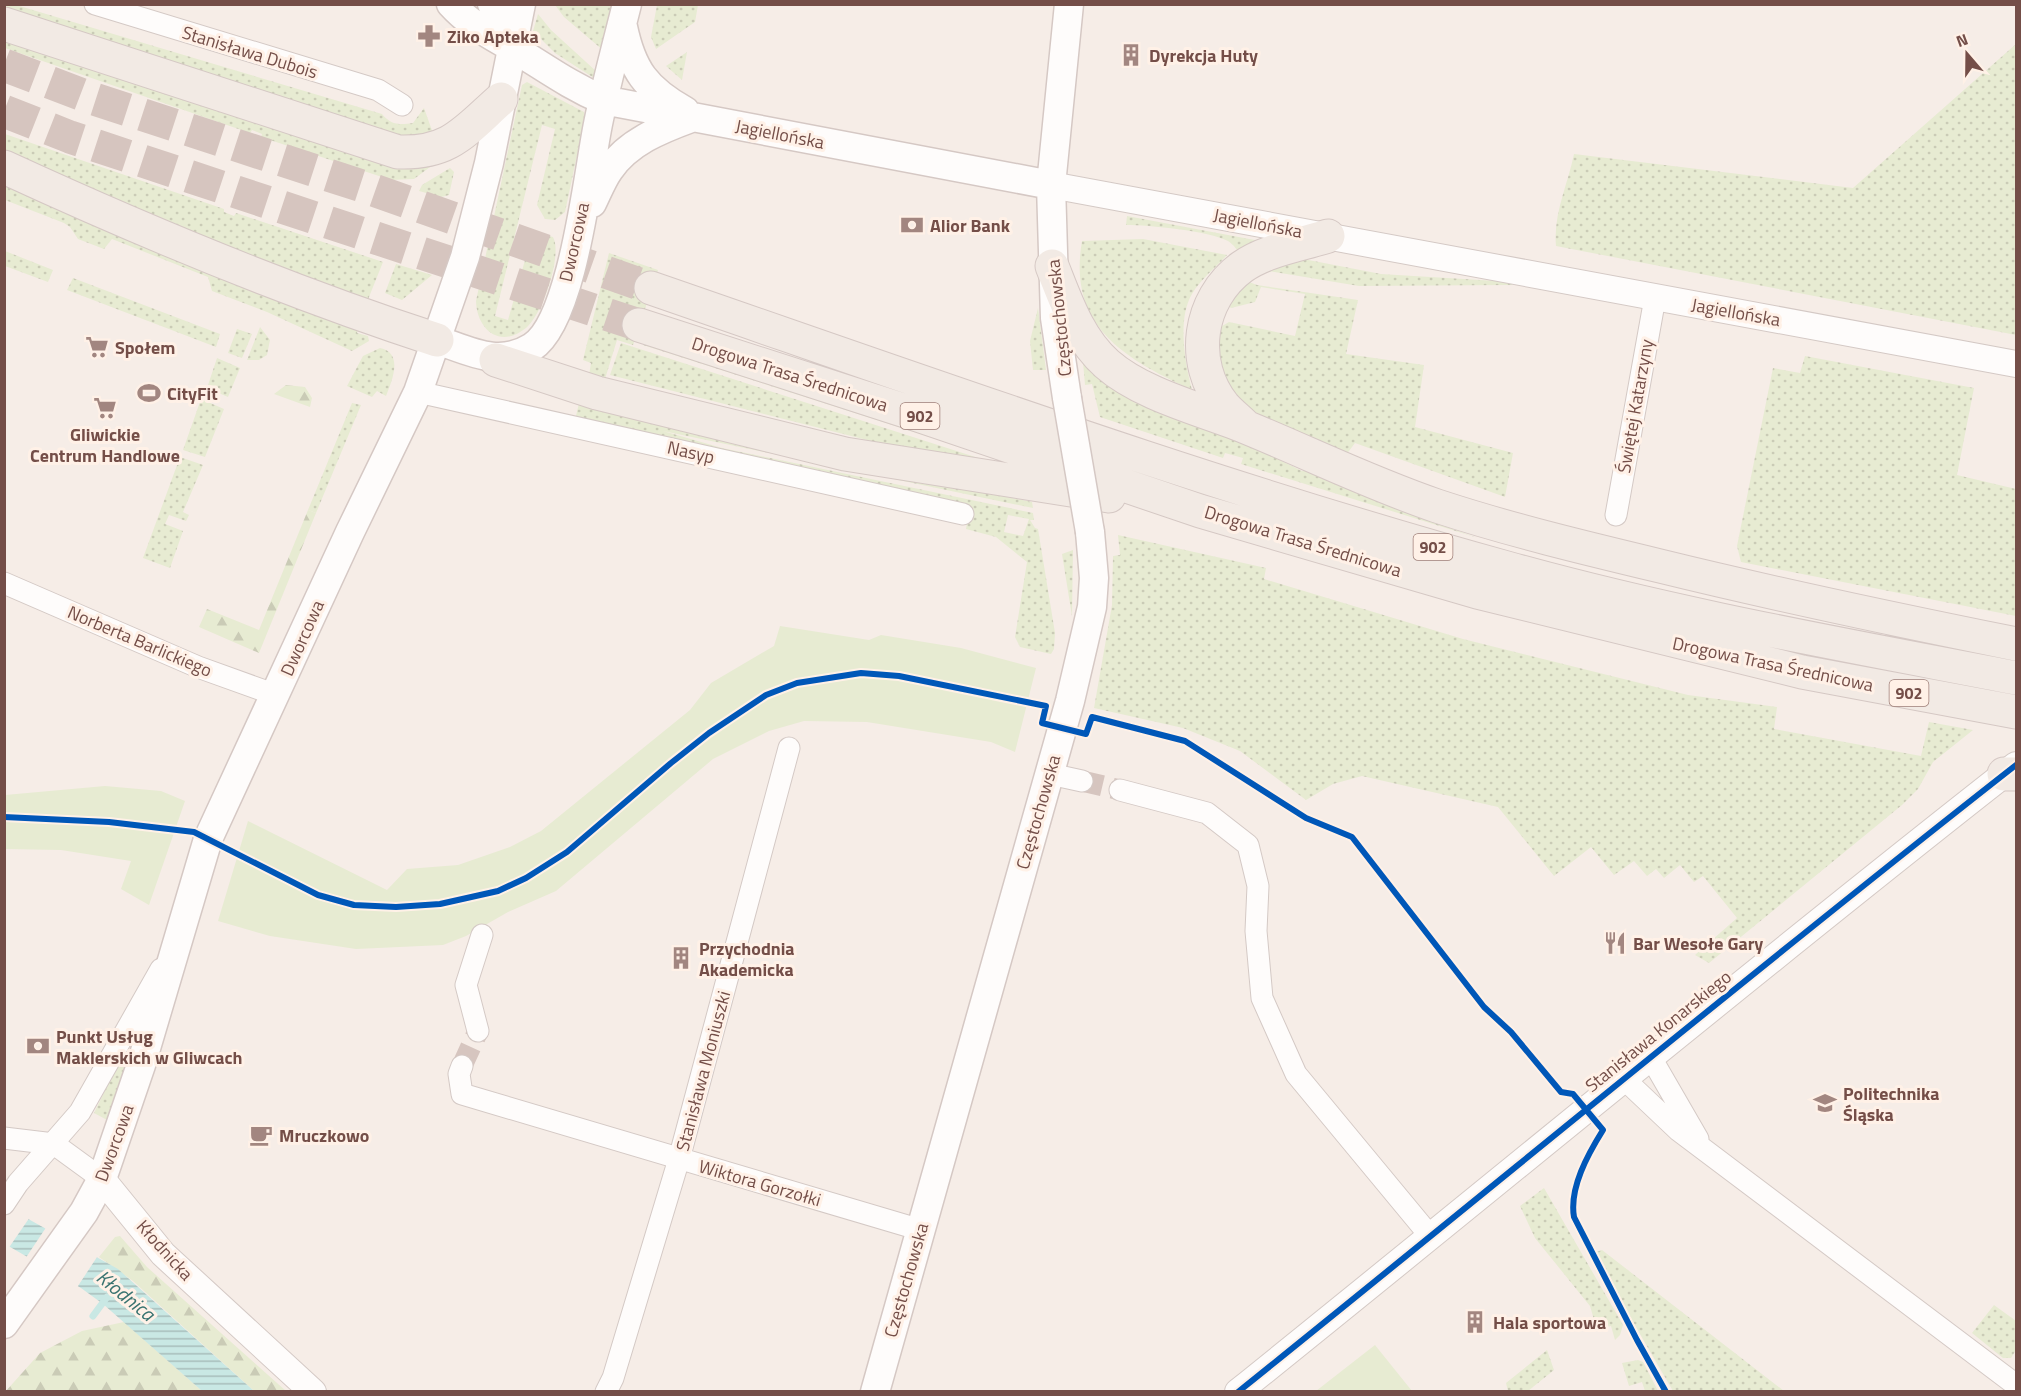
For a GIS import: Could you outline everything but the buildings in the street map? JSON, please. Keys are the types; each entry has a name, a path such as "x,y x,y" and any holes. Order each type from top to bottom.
{"main road":[{"name":"Jagiellońska","path":"451,4 472,25 513,48 560,80 603,100 627,107 694,117 1051,185"},
{"path":"492,4 513,48"},
{"name":"Dworcowa","path":"4,1324 84,1212 102,1179 141,1065 208,839 350,532 418,392 465,257 489,163 521,4"},
{"name":"Częstochowska","path":"875,1392 1050,774 1092,607 1094,578 1090,532 1055,318 1052,266 1051,185 1069,4"},
{"path":"625,15 632,61 641,76 666,100 694,117"},
{"name":"Dworcowa","path":"496,360 533,347 550,328 579,230 603,100 625,15"},
{"path":"4,24 398,152 421,153 447,145 501,99"},
{"path":"579,230 609,170 630,148 652,133 694,117"},
{"path":"4,167 232,265 379,321 597,393 845,454 1200,511"},
{"path":"1247,428 1223,405 1210,381 1203,358 1203,326 1214,297 1227,280 1258,258 1328,236"},
{"path":"1052,266 1081,332 1109,366 1131,380 1177,401 1383,485 1504,526 1835,609 2016,644"},
{"name":"Drogowa Trasa Średnicowa","path":"651,288 1135,455 1322,515 1510,569 1694,616 2016,678"},
{"name":"Drogowa Trasa Średnicowa","path":"639,325 918,415 1200,511 1478,592 1802,672 2016,711"}],"street":[{"name":"Stanisława Dubois","path":"95,4 142,11 378,90 402,105"},
{"name":"Jagiellońska","path":"1051,185 2016,364"},
{"name":"Świętej Katarzyny","path":"1616,515 1655,298"},
{"name":"Nasyp","path":"418,392 963,514"},
{"name":"Norberta Barlickiego","path":"4,583 198,667 276,695"},
{"name":"Stanisława Moniuszki","path":"606,1392 613,1378 679,1159 789,748"},
{"name":"Stanisława Konarskiego","path":"1238,1392 1431,1237 1622,1077 2012,771"},
{"path":"1050,774 1082,781"},
{"path":"1120,790 1207,813 1248,845 1258,886 1256,931 1262,998 1296,1074 1431,1237"},
{"path":"478,1032 466,985 482,935"},
{"name":"Dworcowa","path":"4,1204 18,1184 80,1112 177,940"},
{"path":"1650,1056 1692,1130 1708,1151"},
{"name":"Wiktora Gorzołki","path":"462,1066 459,1074 462,1094 921,1230"},
{"path":"1622,1077 1678,1130 2016,1383"},
{"name":"Kłodnicka","path":"4,1138 54,1144 102,1179 163,1254 313,1392"}],"green space":[{"path":"4,5 16,5 382,114 396,123 413,123 424,108 434,136 416,140 5,16"},
{"path":"555,5 615,5 604,51 564,17"},
{"path":"657,5 698,5 695,22 656,49 651,37"},
{"path":"538,14 551,30 597,72 594,78 555,53 533,31"},
{"path":"4,37 446,155 414,179 391,180 261,137 262,134 252,130 250,133 5,48"},
{"path":"2016,44 2016,335 1556,246 1559,211 1574,154 1853,188"},
{"path":"687,52 682,80 666,66"},
{"path":"527,82 584,112 585,117 565,212 555,220 545,219 537,205 555,129 542,125 495,316 508,320 531,239 541,234 553,237 555,257 553,270 544,298 532,321 526,328 507,337 499,336 485,328 477,311 476,301 522,85"},
{"path":"5,134 224,209 224,212 234,216 236,213 383,262 367,302 301,278 5,154"},
{"path":"450,168 454,172 449,195 441,197 419,191 422,185"},
{"path":"4,178 360,324 357,333 368,336 369,341 352,351 267,312 212,291 208,277 112,239 104,249 78,239 70,227 64,223 5,200"},
{"path":"1127,216 1260,241 1241,255 1228,241 1219,237 1178,229 1126,225"},
{"path":"1143,239 1227,255 1199,284 1187,304 1184,341 1192,390 1145,366 1124,352 1093,318 1084,296 1080,271 1082,241"},
{"path":"5,251 53,270 48,282 5,266"},
{"path":"609,253 658,270 633,345 617,340 605,379 589,375 591,363 583,360"},
{"path":"1298,258 1381,274 1513,282 1512,285 1359,286 1263,270"},
{"path":"396,264 432,275 402,300 385,293"},
{"path":"73,278 220,334 216,347 67,290"},
{"path":"1244,280 1257,285 1358,300 1346,354 1424,365 1415,427 1513,453 1505,497 1355,443 1346,455 1251,415 1224,388 1214,339 1217,329 1229,322 1295,336 1305,294 1261,287 1255,302 1231,308 1226,304"},
{"path":"1038,308 1046,370 1033,370 1030,341"},
{"path":"260,327 270,340 267,355 259,360 247,360"},
{"path":"237,329 252,334 242,358 228,353"},
{"path":"646,340 1012,458 1006,475 610,375 621,343 997,464 998,459 643,345"},
{"path":"380,348 387,351 394,361 393,376 386,396 377,391 372,397 347,386 363,356"},
{"path":"1805,356 1974,388 1957,475 2016,489 2016,616 1741,562 1737,546 1773,368 1800,373"},
{"path":"217,358 240,368 228,397 207,388"},
{"path":"1083,362 1302,471 1309,471 1404,512 1478,538 1241,464 1243,458 1225,453 1223,458 1100,417 1092,384 1085,385"},
{"path":"286,385 305,387 312,398 310,407 274,394"},
{"path":"201,399 224,409 205,457 183,450"},
{"path":"580,399 905,476 1032,502 1033,508 663,431 722,448 1033,513 1034,520 1030,520 1038,529 1055,633 1054,649 1051,654 1020,647 1015,637 1027,562 996,537 966,529 970,507 576,416","holes":["1008,515 1029,519 1023,536 1004,532"]},
{"path":"352,403 361,405 316,513 308,510"},
{"path":"180,457 203,465 183,512 189,515 186,521 169,515 165,524 183,531 170,568 143,558"},
{"path":"308,510 316,513 259,653 199,627 207,609 259,630"},
{"path":"1118,535 1266,568 1264,579 1463,639 1688,695 1777,707 1774,729 1921,756 1929,722 1973,730 1933,762 1918,789 1902,805 1709,963 1695,955 1737,918 1703,876 1694,882 1680,865 1664,878 1656,869 1647,876 1634,861 1614,875 1591,847 1554,876 1498,807 1362,776 1333,784 1306,800 1240,751 1183,728 1094,708 1112,605 1113,556 1120,555"},
{"path":"1073,550 1072,616 1062,554"},
{"path":"780,626 869,640 881,635 961,648 1036,668 1015,752 991,742 867,722 804,721 769,731 713,759 556,891 443,945 356,949 270,936 218,921 248,821 387,890 407,869 458,865 510,847 541,831 690,710 711,683 774,646"},
{"path":"105,786 161,791 185,801 149,905 121,889 131,861 61,850 5,849 5,795"},
{"path":"126,1048 133,1052 109,1121 94,1113"},
{"path":"1544,1188 1623,1325 1620,1335 1615,1340 1611,1326 1597,1330 1590,1306 1535,1238 1520,1206"},
{"path":"120,1236 147,1267 286,1391 254,1391 133,1281 99,1257 115,1237"},
{"path":"1602,1250 1784,1391 1673,1391 1593,1253"},
{"path":"1994,1305 2016,1321 2016,1350 2011,1358 2003,1358 1972,1333"},
{"path":"124,1322 202,1391 5,1392 40,1353 82,1331"},
{"path":"1375,1345 1412,1391 1316,1391"},
{"path":"1547,1350 1554,1370 1528,1391 1508,1391 1506,1383"},
{"path":"1638,1360 1643,1362 1658,1391 1645,1391 1642,1382 1629,1386 1622,1363"}],"water":[{"name":"Kłodnica","path":"5,1206 118,1269 254,1391 202,1391 103,1304 81,1288 5,1244"}],"pier":[{"path":"4,1203 30,1217 8,1249 4,1247"},
{"path":"47,1226 99,1254 76,1289 25,1259"}],"waterway":[{"name":"Kłodnica","path":"93,1316 107,1297"}],"tunnel":[{"path":"4,65 88,97 362,186 651,288"},
{"path":"4,111 70,137 639,325"},
{"path":"1082,781 1120,790"},
{"path":"462,1066 478,1031"}],"cycle path":[{"path":"4,817 109,822 194,832 318,895 354,905 396,907 440,904 498,891 526,878 567,852 709,733 766,695 797,683 861,673 899,676 1046,706 1042,723 1086,734 1092,717 1185,741 1306,818 1352,837 1484,1007 1511,1032 1561,1092 1573,1094 1603,1130 1586,1160 1577,1183 1573,1206 1574,1217 1666,1392"},
{"path":"1238,1392 1723,998 2016,765"}],"place":[{"name":"Ziko Apteka","path":"429,36"},
{"name":"Dyrekcja Huty","path":"1131,55"},
{"name":"Alior Bank","path":"912,225"},
{"name":"Społem","path":"97,347"},
{"name":"CityFit","path":"149,393"},
{"name":"Gliwickie Centrum Handlowe","path":"105,408"},
{"name":"Bar Wesołe Gary","path":"1615,943"},
{"name":"Przychodnia Akademicka","path":"681,958"},
{"name":"Punkt Usług Maklerskich w Gliwcach","path":"38,1046"},
{"name":"Politechnika Śląska","path":"1825,1103"},
{"name":"Mruczkowo","path":"261,1135"},
{"name":"Hala sportowa","path":"1475,1322"}]}
